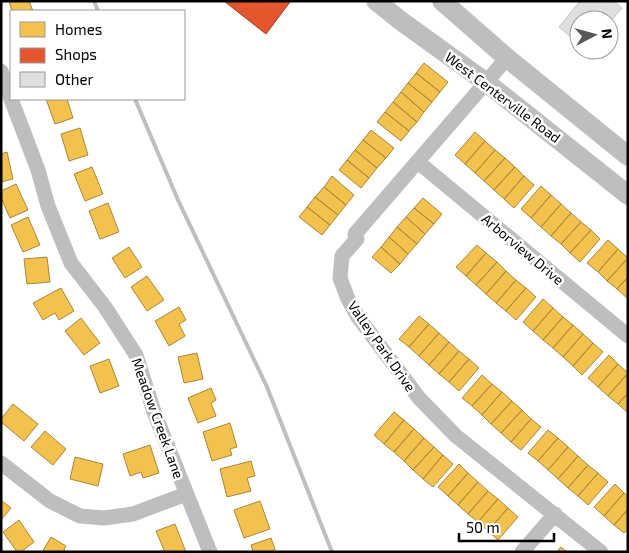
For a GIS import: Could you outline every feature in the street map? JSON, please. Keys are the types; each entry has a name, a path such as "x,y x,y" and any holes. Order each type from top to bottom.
{"main road":[{"name":"West Centerville Road","path":"376,1 487,83 628,195"},
{"path":"442,1 507,58 628,156"}],"street":[{"name":"Valley Park Drive","path":"507,58 355,234 357,239 342,256 340,278 348,299 358,316 425,404 456,436 601,552"},
{"name":"Meadow Creek Lane","path":"1,71 10,96"},
{"name":"Meadow Creek Lane","path":"11,100 38,170 48,206 71,262 105,307 136,355 154,412 210,552"},
{"name":"Arborview Drive","path":"418,162 628,336"},
{"path":"1,463 50,501 80,516 104,518 133,514 186,494"},
{"path":"522,552 555,514"}],"building: Homes":[{"path":"9,1 29,1 33,10 12,10"},
{"path":"424,63 448,82 440,92 416,73"},
{"path":"416,73 440,92 432,102 408,83"},
{"path":"408,83 432,102 424,112 401,92"},
{"path":"401,92 424,112 417,122 393,102"},
{"path":"46,100 67,100 73,118 55,124"},
{"path":"393,102 417,122 409,131 385,112"},
{"path":"385,112 409,131 401,141 377,122"},
{"path":"80,128 88,155 69,161 61,134"},
{"path":"371,130 394,148 386,158 363,140"},
{"path":"475,132 485,141 465,164 455,155"},
{"path":"363,140 386,158 377,168 355,150"},
{"path":"485,141 495,150 475,173 465,164"},
{"path":"355,150 377,168 369,178 347,160"},
{"path":"495,150 505,158 484,181 475,173"},
{"path":"7,152 13,179 1,182 1,154"},
{"path":"505,158 515,167 494,190 484,181"},
{"path":"347,160 369,178 361,188 339,170"},
{"path":"92,167 103,194 85,201 74,174"},
{"path":"515,167 524,176 504,199 494,190"},
{"path":"332,176 354,195 346,205 324,187"},
{"path":"524,176 534,185 514,208 504,199"},
{"path":"16,184 28,210 10,218 1,198 1,191"},
{"path":"541,186 551,195 531,218 521,209"},
{"path":"324,187 346,205 338,215 315,197"},
{"path":"551,195 561,204 541,227 531,218"},
{"path":"315,197 338,215 330,225 307,207"},
{"path":"423,198 442,214 434,224 414,208"},
{"path":"108,203 119,232 100,239 89,211"},
{"path":"561,204 571,213 551,236 541,227"},
{"path":"307,207 330,225 322,235 299,217"},
{"path":"414,208 434,224 425,234 406,217"},
{"path":"571,213 581,222 561,244 551,236"},
{"path":"28,217 40,245 23,252 11,225"},
{"path":"406,217 425,234 417,244 397,227"},
{"path":"581,222 591,230 570,253 561,244"},
{"path":"397,227 417,244 408,254 389,237"},
{"path":"591,230 600,239 580,262 570,253"},
{"path":"389,237 408,254 400,264 381,247"},
{"path":"608,240 618,249 598,272 587,263"},
{"path":"477,245 486,253 466,276 456,267"},
{"path":"129,247 142,267 125,278 112,258"},
{"path":"381,247 400,264 391,273 372,257"},
{"path":"618,249 628,258 607,281 598,272"},
{"path":"486,253 497,262 476,285 466,276"},
{"path":"47,257 50,282 27,284 24,259"},
{"path":"628,258 628,277 617,289 607,281"},
{"path":"497,262 506,271 486,294 476,285"},
{"path":"506,271 516,280 496,303 486,294"},
{"path":"147,276 164,300 147,311 131,287"},
{"path":"628,277 628,297 627,298 617,289"},
{"path":"516,280 526,288 506,311 496,303"},
{"path":"61,288 74,311 59,320 55,313 43,320 33,303"},
{"path":"526,288 536,297 516,320 506,311"},
{"path":"543,299 553,308 533,331 523,322"},
{"path":"179,307 186,320 179,324 185,336 169,346 155,321"},
{"path":"553,308 563,317 543,340 533,331"},
{"path":"419,316 429,324 409,347 399,339"},
{"path":"563,317 573,325 553,348 543,340"},
{"path":"81,318 100,343 84,355 65,331"},
{"path":"429,324 439,333 419,356 409,347"},
{"path":"573,325 583,334 563,357 553,348"},
{"path":"439,333 449,342 429,365 419,356"},
{"path":"583,334 593,343 573,366 563,357"},
{"path":"449,342 459,351 439,374 429,365"},
{"path":"593,343 603,352 582,375 573,366"},
{"path":"459,351 469,359 449,382 439,374"},
{"path":"197,353 203,379 184,383 178,357"},
{"path":"609,355 618,364 598,387 588,378"},
{"path":"109,359 119,386 100,393 90,366"},
{"path":"469,359 479,368 459,391 449,382"},
{"path":"618,364 628,373 608,396 598,387"},
{"path":"628,373 628,393 618,404 608,396"},
{"path":"482,375 492,384 472,406 462,398"},
{"path":"492,384 502,392 482,415 472,406"},
{"path":"211,388 216,400 211,403 216,416 198,423 188,398"},
{"path":"502,392 512,401 491,424 482,415"},
{"path":"628,393 628,413 618,404"},
{"path":"512,401 522,410 501,433 491,424"},
{"path":"13,404 38,424 24,441 1,422 1,419"},
{"path":"522,410 531,419 511,442 501,433"},
{"path":"394,412 404,420 384,444 374,435"},
{"path":"531,419 541,427 521,450 511,442"},
{"path":"404,420 414,429 394,452 384,444"},
{"path":"230,423 237,447 230,449 232,455 212,461 203,432"},
{"path":"414,429 424,438 404,461 394,452"},
{"path":"548,430 558,438 538,461 528,453"},
{"path":"45,431 66,449 53,465 31,447"},
{"path":"424,438 434,447 413,470 404,461"},
{"path":"558,438 568,447 548,470 538,461"},
{"path":"150,445 159,473 143,478 141,472 130,476 123,454"},
{"path":"434,447 443,455 423,479 413,470"},
{"path":"568,447 578,456 558,479 548,470"},
{"path":"443,455 453,464 433,487 423,479"},
{"path":"578,456 588,465 568,488 558,479"},
{"path":"75,457 103,464 98,486 70,479"},
{"path":"251,461 255,476 247,478 251,491 227,497 220,469"},
{"path":"459,464 468,473 448,496 438,487"},
{"path":"588,465 598,473 578,496 568,488"},
{"path":"468,473 478,482 458,505 448,496"},
{"path":"598,473 608,482 588,505 578,496"},
{"path":"478,482 488,491 468,514 458,505"},
{"path":"615,484 624,493 604,516 594,507"},
{"path":"488,491 498,499 478,522 468,514"},
{"path":"624,493 628,496 628,509 614,525 604,516"},
{"path":"498,499 508,508 488,531 478,522"},
{"path":"1,500 11,508 1,520"},
{"path":"260,501 270,529 244,538 234,510"},
{"path":"508,508 518,517 498,540 488,531"},
{"path":"628,509 628,529 624,533 614,525"},
{"path":"19,520 34,542 21,552 17,552 3,532"},
{"path":"175,524 186,552 159,552 164,550 156,531"},
{"path":"51,537 66,546 64,550 66,552 42,552"},
{"path":"271,538 276,552 253,552 251,545"},
{"path":"561,547 567,552 556,552"}],"building: Shops":[{"path":"224,1 289,1 290,2 266,34"}],"building: Other":[{"path":"580,1 614,1 622,8 619,11 573,10"},
{"path":"569,15 569,36 559,27"}],"waterway":[{"path":"94,1 98,10"},
{"path":"135,100 178,200 267,387 332,552"}]}
